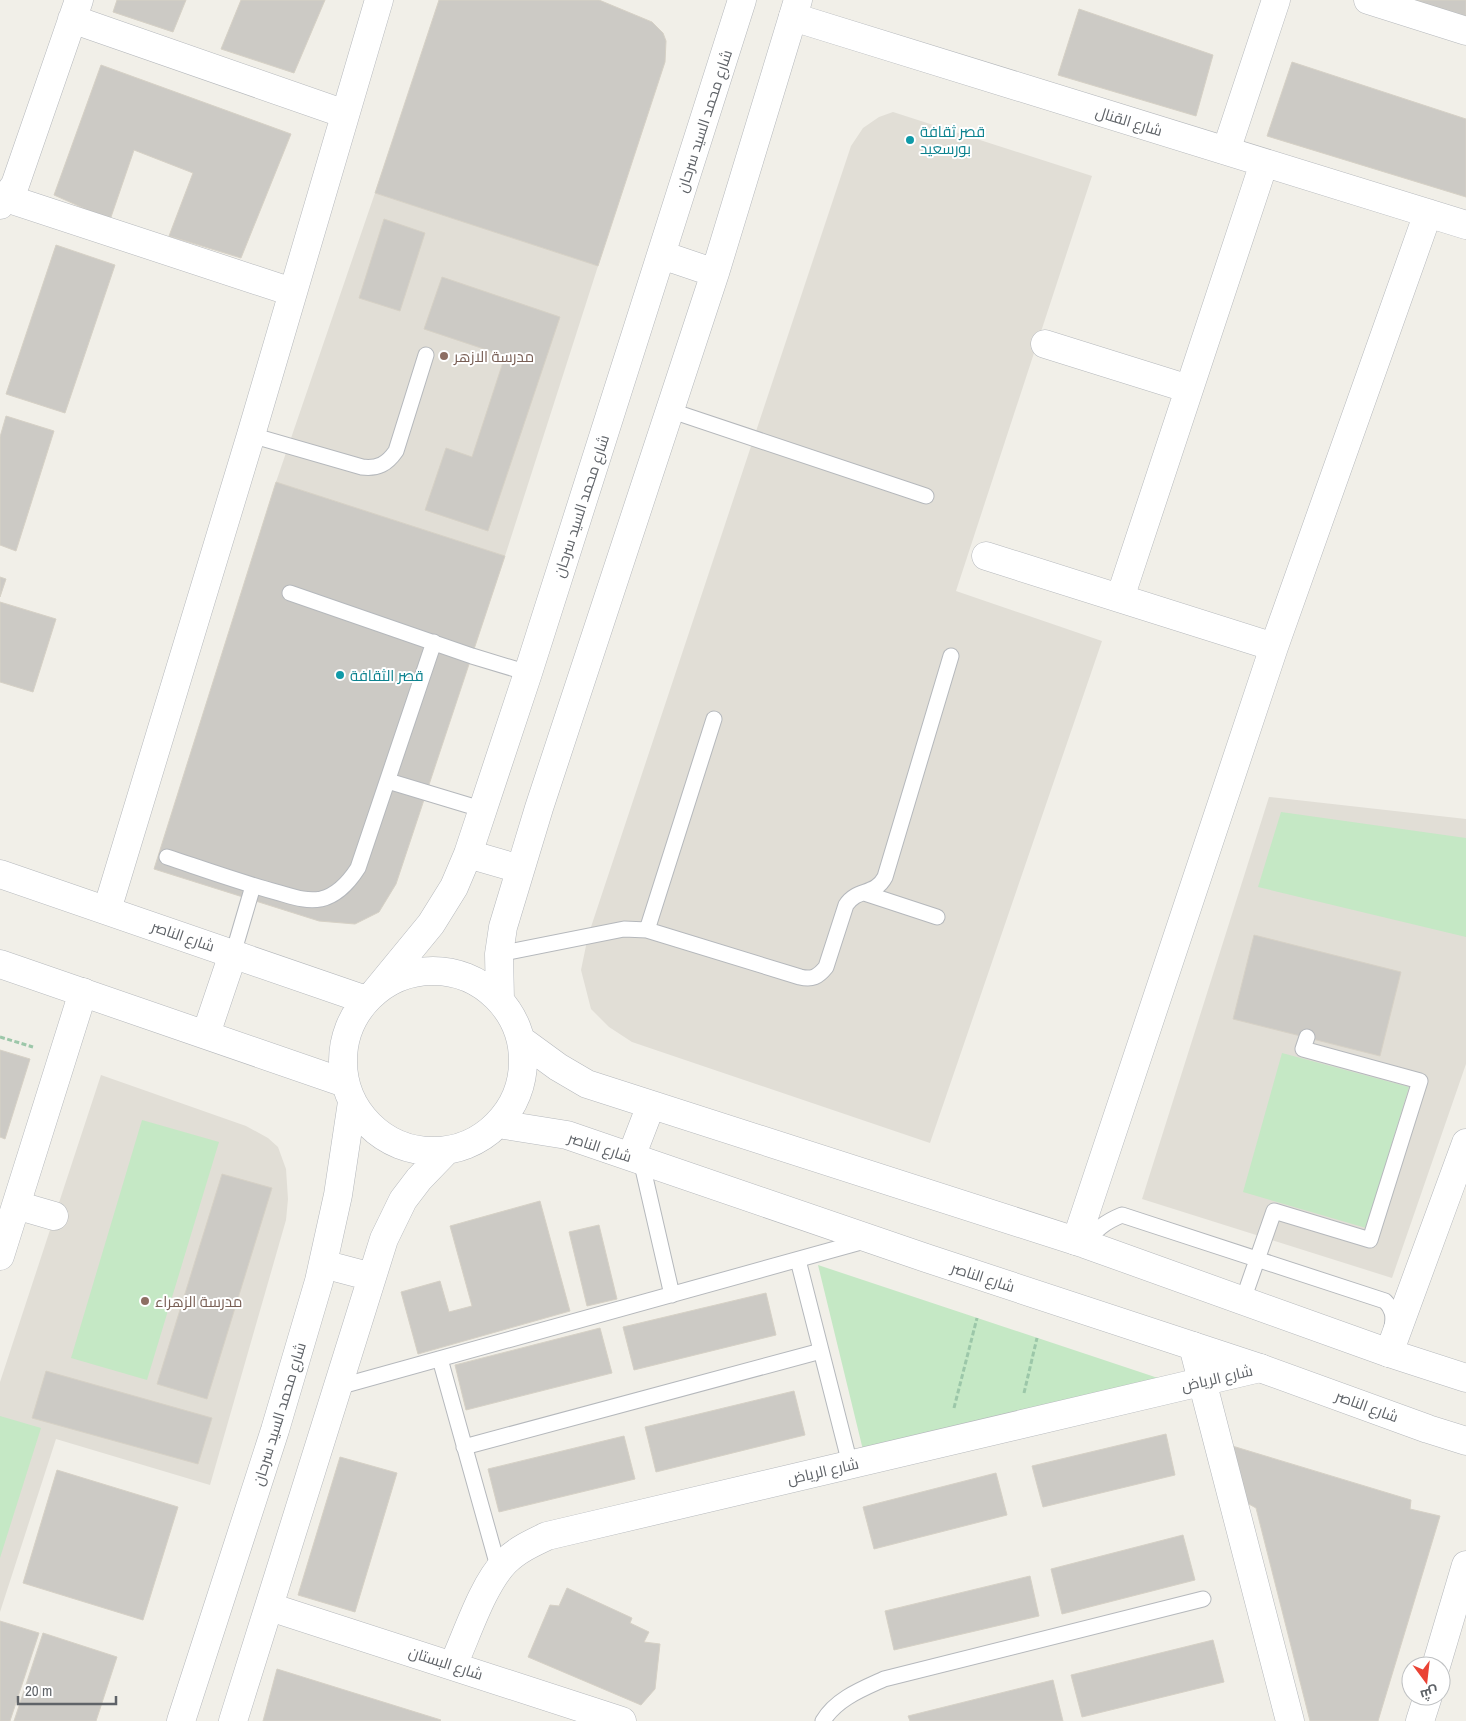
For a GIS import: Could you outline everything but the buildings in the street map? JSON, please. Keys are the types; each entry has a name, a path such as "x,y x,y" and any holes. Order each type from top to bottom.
{"street":[{"path":"107,910 251,435 379,0"},
{"path":"1226,151 1276,0"},
{"path":"1368,0 1466,30"},
{"name":"شارع محمد السيد سرحان","path":"182,1721 275,1430 323,1264 338,1195 348,1092 342,1061 345,1039 353,1018 431,924 454,887 468,854 484,810 662,254 740,1"},
{"path":"500,1000 499,954 503,927 520,869 715,273 796,8"},
{"name":"شارع القنال","path":"796,8 1226,151 1466,225"},
{"path":"292,292 2,200 15,185 75,9 345,114"},
{"path":"1120,598 1264,163"},
{"path":"1081,1242 1274,647 1428,213"},
{"path":"662,254 715,273"},
{"path":"1045,344 1189,389"},
{"path":"986,556 1274,647"},
{"path":"468,854 520,869"},
{"name":"شارع الناصر","path":"0,874 234,954 371,996"},
{"path":"206,1034 234,954"},
{"path":"0,964 206,1034 348,1092 362,1118 376,1131 391,1141 409,1148 428,1151 447,1150 465,1145 483,1136 498,1124 509,1110 517,1094 524,1058 521,1040 513,1019 500,1000 486,987 469,978 450,972 430,971 411,973 393,980 371,996"},
{"path":"0,1256 83,992"},
{"path":"521,1040 558,1067 587,1084 1081,1242 1389,1353 1466,1378"},
{"path":"636,1159 650,1105"},
{"name":"شارع الناصر","path":"498,1124 567,1135 1260,1368 1466,1441"},
{"path":"1389,1353 1466,1144"},
{"path":"233,1721 384,1239 403,1200 418,1180 447,1150"},
{"path":"16,1205 54,1216"},
{"path":"323,1264 372,1277"},
{"path":"1194,1346 1290,1721"},
{"name":"شارع الرياض","path":"453,1665 490,1581 498,1570 525,1546 547,1536 1260,1368"},
{"path":"1439,1656 1466,1565"},
{"name":"شارع البستان","path":"270,1607 622,1721"},
{"path":"1420,1721 1425,1706"}],"lane":[{"path":"251,435 362,467 382,466 390,460 396,451 426,355"},
{"path":"669,410 926,496"},
{"path":"290,593 528,673"},
{"path":"167,857 254,886 305,900 322,899 336,892 349,882 358,868 434,642"},
{"path":"499,954 624,929 647,930 807,979 815,978 826,967 846,905 853,896 877,888 885,877 951,656"},
{"path":"647,930 714,719"},
{"path":"388,781 484,810"},
{"path":"234,954 254,886"},
{"path":"864,892 937,917"},
{"path":"1243,1300 1274,1210 1370,1240 1420,1081 1303,1049 1307,1037"},
{"path":"636,1159 672,1295"},
{"path":"1081,1242 1107,1221 1122,1215 1385,1301 1393,1314 1389,1353"},
{"path":"338,1387 872,1239"},
{"path":"798,1260 850,1464"},
{"path":"464,1446 821,1351"},
{"path":"440,1359 498,1570"},
{"path":"823,1721 827,1715 853,1693 884,1679 1203,1599"}],"path":[{"path":"951,1440 949,1429 977,1318"},
{"path":"1022,1402 1037,1338"}],"shaded area":[{"path":"893,112 1092,176 956,591 1102,641 930,1143 632,1042 609,1027 591,1009 581,970 588,936 851,146 863,128 879,117"},
{"name":"مدرسة الازهر","path":"375,193 598,266 505,556 276,482"},
{"path":"1269,797 1466,819 1466,1064 1392,1278 1142,1199"},
{"name":"مدرسة الزهراء","path":"101,1075 246,1126 268,1138 278,1147 286,1169 288,1199 286,1220 210,1485 56,1439 0,1612 0,1382"}],"green space":[{"path":"1281,812 1466,838 1466,937 1258,887"},
{"path":"1282,1053 1409,1087 1366,1228 1243,1192"},
{"path":"142,1120 219,1142 147,1380 71,1358"},
{"path":"818,1265 1158,1378 863,1450"},
{"path":"0,1416 41,1428 0,1558"}],"place":[{"name":"قصر ثقافة بورسعيد","path":"910,140"},
{"name":"مدرسة الازهر","path":"444,356"},
{"name":"قصر الثقافة","path":"340,675"},
{"name":"مدرسة الزهراء","path":"145,1301"}]}
